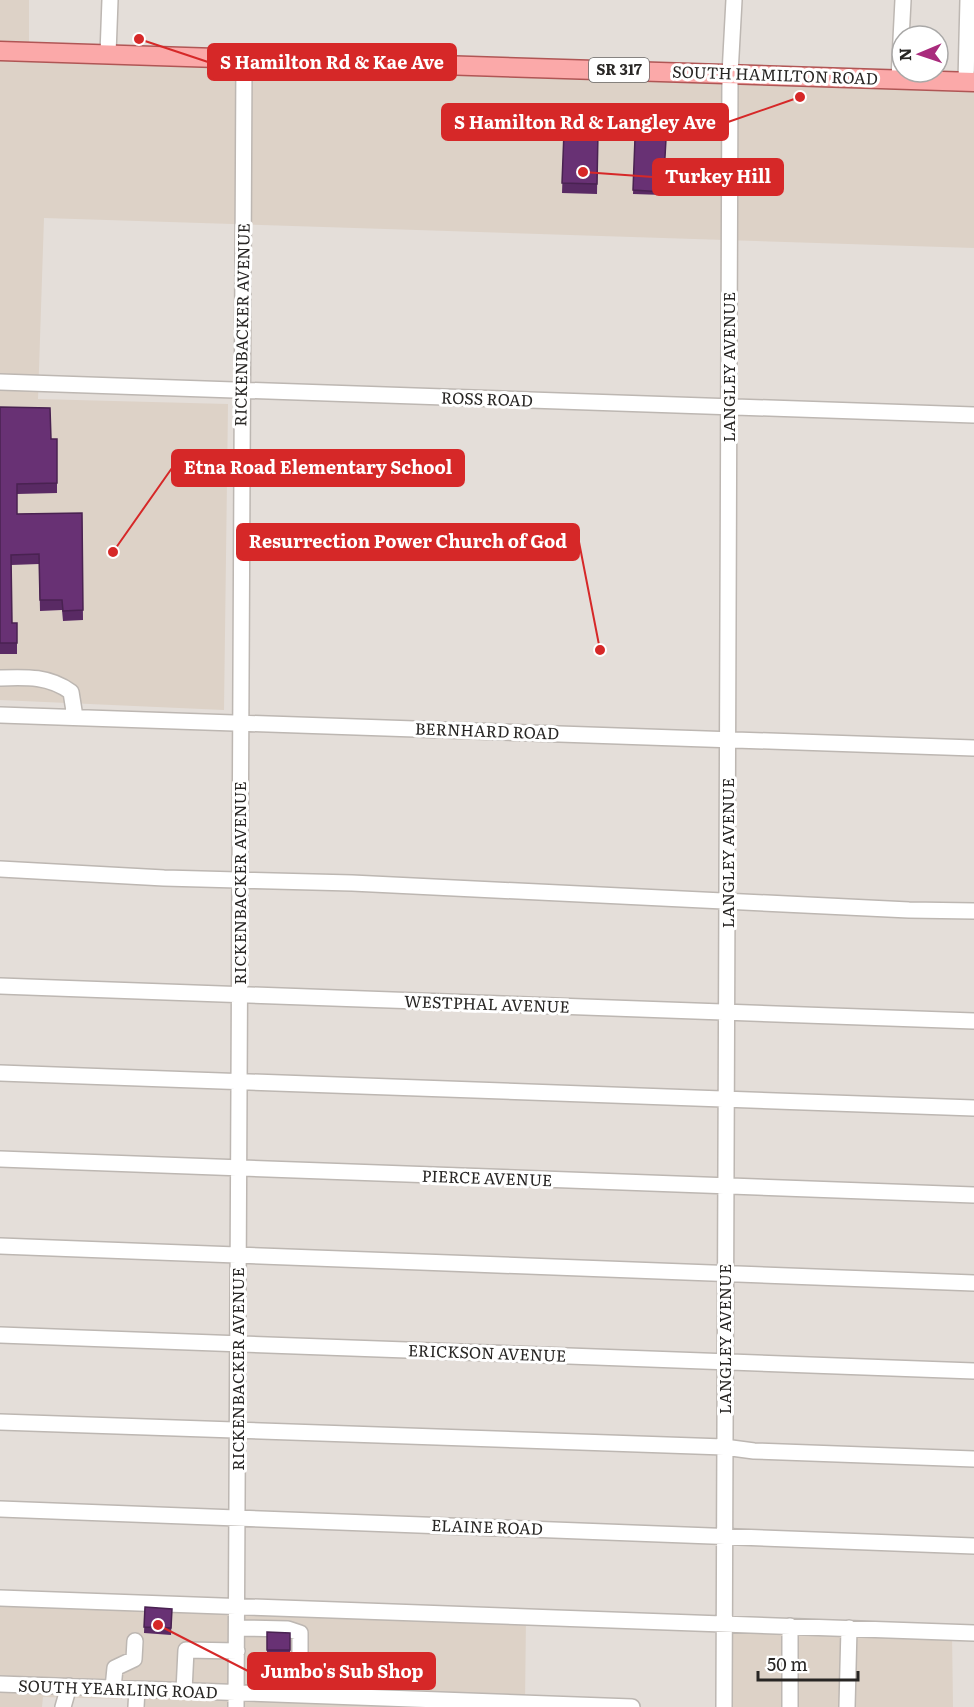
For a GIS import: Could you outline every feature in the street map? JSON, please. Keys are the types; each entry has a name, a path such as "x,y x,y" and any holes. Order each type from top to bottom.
{"main road":[{"name":"SOUTH HAMILTON ROAD","path":"0,51 890,79"},
{"name":"SOUTH HAMILTON ROAD","path":"950,81 970,82"}],"street":[{"path":"108,54 110,0"},
{"name":"LANGLEY AVENUE","path":"724,1707 730,74 734,0"},
{"path":"902,24 903,0"},
{"path":"968,0 970,82"},
{"name":"RICKENBACKER AVENUE","path":"237,1700 243,59"},
{"name":"ROSS ROAD","path":"0,382 974,415"},
{"path":"0,678 41,678 58,682 71,692 75,717"},
{"name":"BERNHARD ROAD","path":"0,715 974,748"},
{"path":"0,869 241,881 352,883 909,910 974,911"},
{"name":"WESTPHAL AVENUE","path":"0,986 974,1021"},
{"path":"0,1073 700,1100 726,1098 974,1108"},
{"name":"PIERCE AVENUE","path":"0,1160 974,1195"},
{"path":"0,1246 239,1254 294,1259 418,1260 974,1283"},
{"name":"ERICKSON AVENUE","path":"0,1335 974,1371"},
{"path":"0,1422 724,1447 754,1451 974,1459"},
{"name":"ELAINE ROAD","path":"0,1509 974,1546"},
{"path":"0,1598 974,1633"},
{"path":"790,1626 790,1707"},
{"path":"237,1628 288,1629 300,1633 300,1695"},
{"path":"847,1707 849,1628"},
{"path":"113,1688 115,1668 134,1659 135,1641"},
{"path":"183,1691 186,1650 237,1651"},
{"name":"SOUTH YEARLING ROAD","path":"0,1684 183,1691 237,1700 300,1695 380,1703 632,1707"},
{"path":"63,1707 69,1686"},
{"path":"136,1707 137,1689"}],"shaded area":[{"path":"0,0 29,0 29,51 890,80 890,84 950,84 950,82 960,82 974,0 974,248 44,218 38,399 228,404 224,710 0,700"},
{"path":"0,1597 526,1617 525,1704 585,1707 129,1707 129,1699 43,1697 42,1707 0,1707"},
{"path":"723,1624 952,1632 953,1707 724,1707"}],"building":[{"path":"564,132 598,133 597,184 562,183"},
{"path":"635,138 666,139 663,192 633,190"},
{"path":"0,407 50,408 51,439 57,439 57,483 17,484 17,514 82,513 83,610 63,611 62,600 40,600 39,554 11,555 12,623 17,623 17,643 0,643"},
{"path":"145,1607 172,1609 171,1628 144,1627"},
{"path":"267,1632 290,1633 290,1650 267,1650"}],"place":[{"name":"S Hamilton Rd & Kae Ave","path":"139,39"},
{"name":"S Hamilton Rd & Langley Ave","path":"800,97"},
{"name":"Turkey Hill","path":"583,172"},
{"name":"Etna Road Elementary School","path":"113,552"},
{"name":"Resurrection Power Church of God","path":"600,650"},
{"name":"Jumbo's Sub Shop","path":"158,1625"}]}
